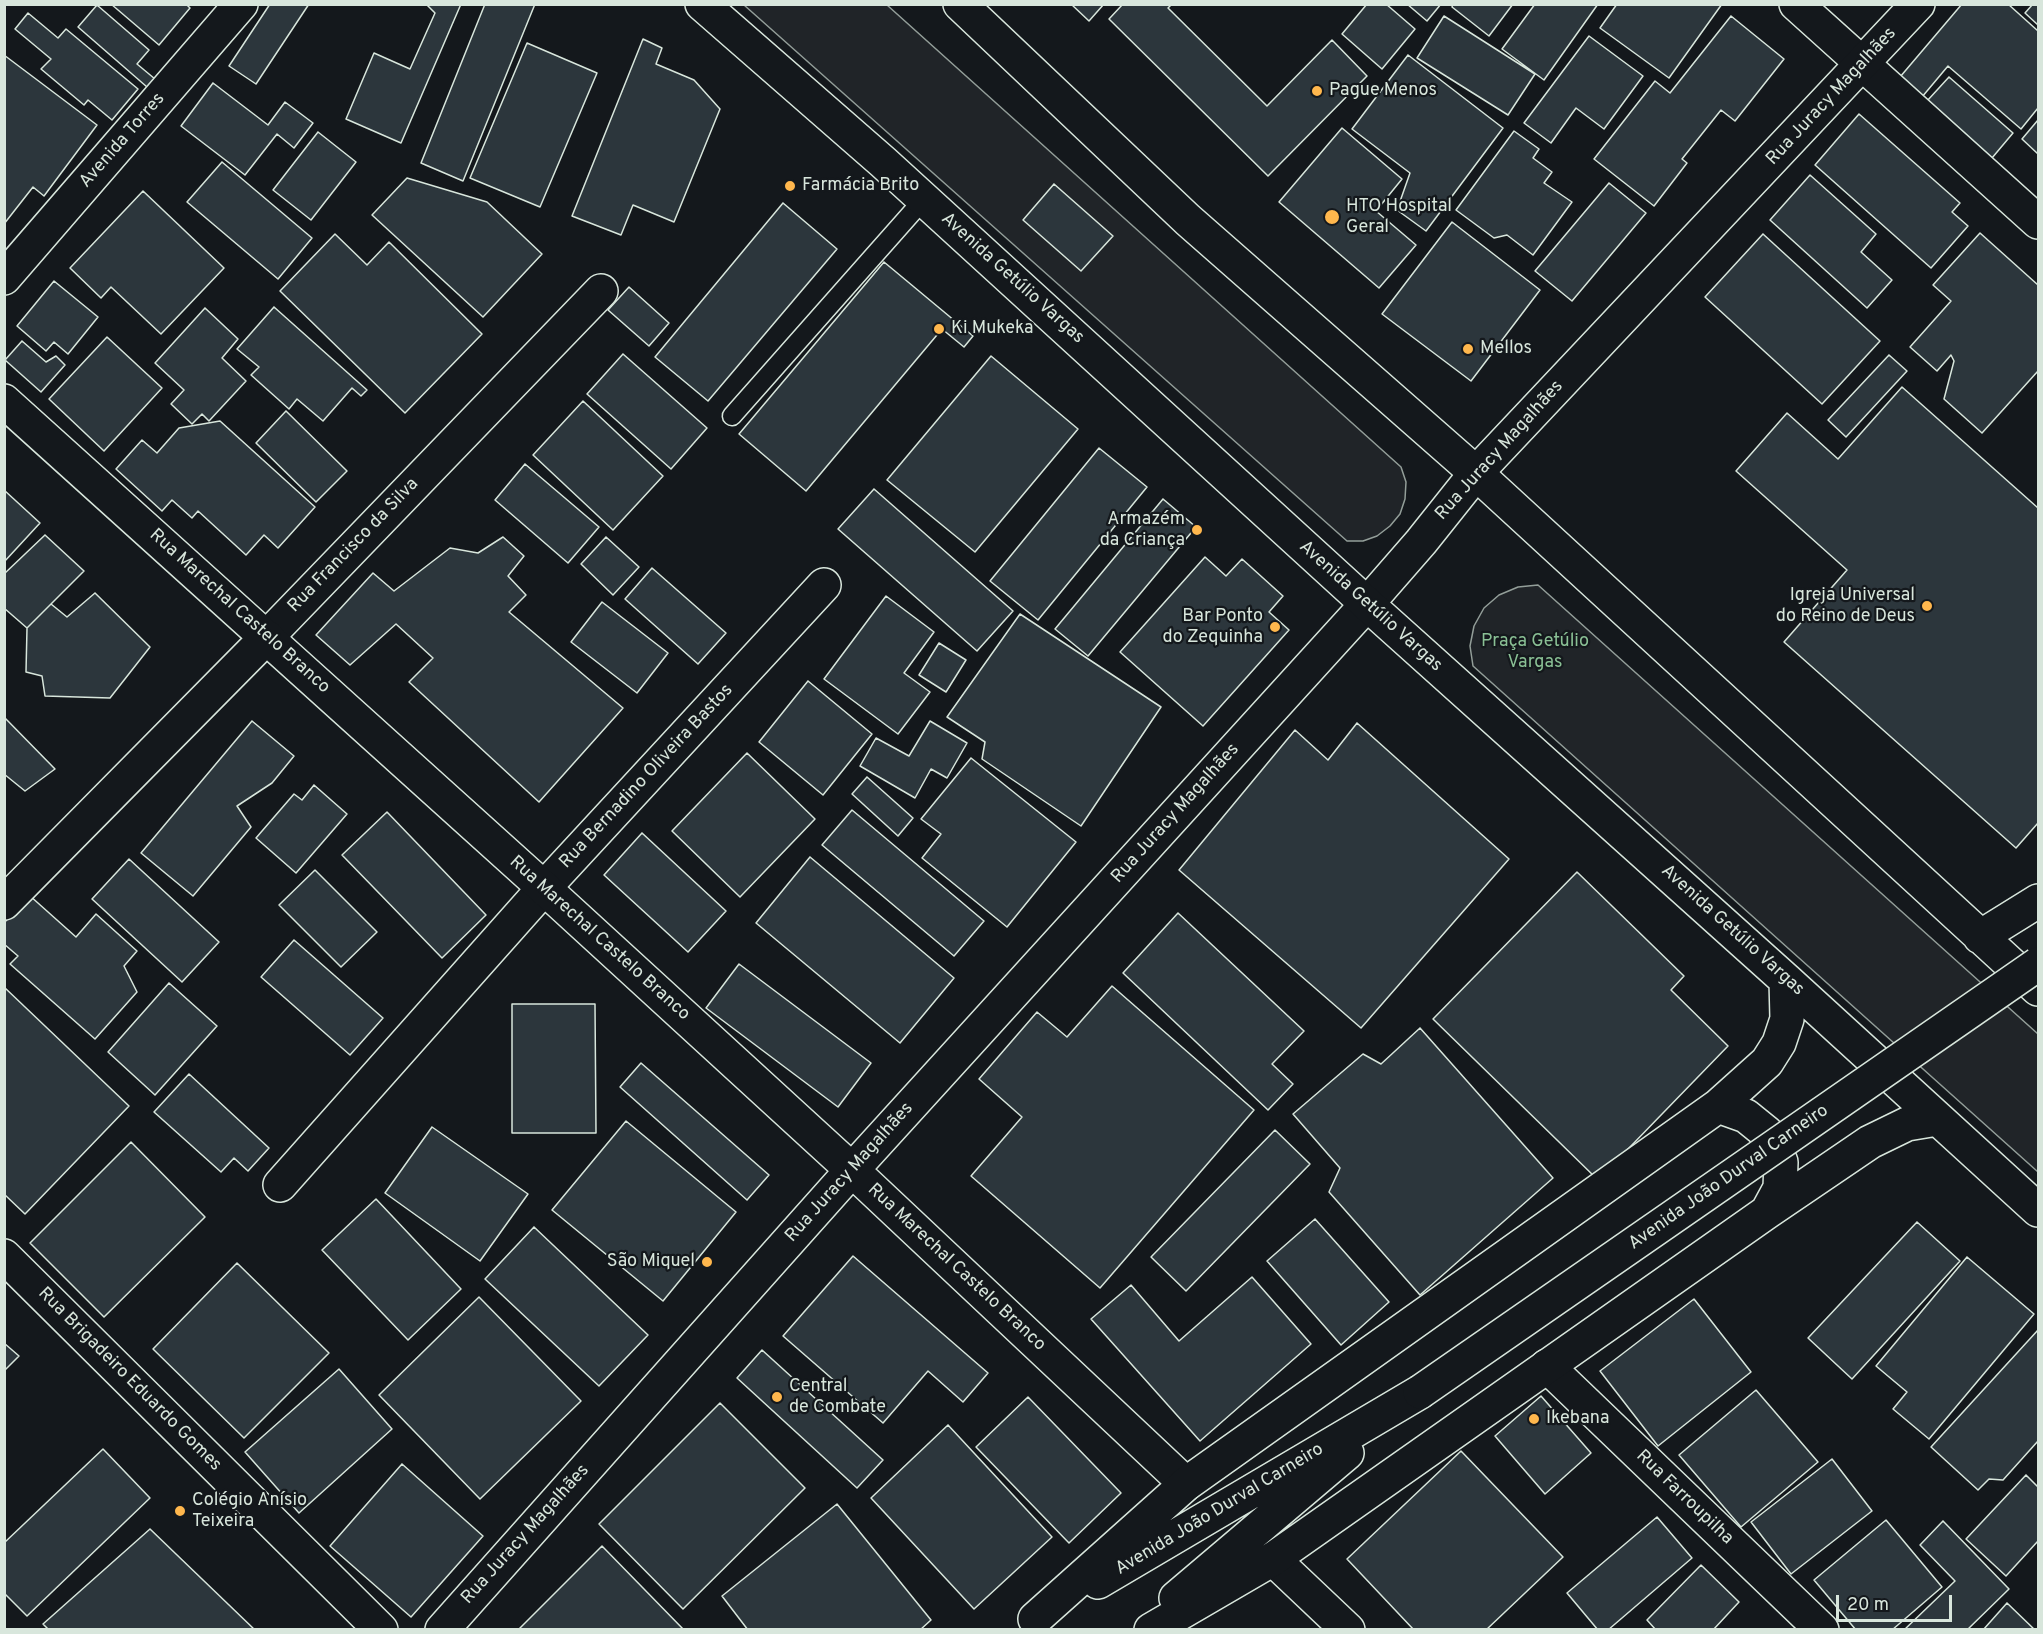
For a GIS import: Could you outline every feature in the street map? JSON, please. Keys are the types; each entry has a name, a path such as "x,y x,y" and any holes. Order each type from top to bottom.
{"street":[{"name":"Avenida Torres","path":"4,278 241,4"},
{"name":"Avenida Getúlio Vargas","path":"702,4 924,199 1367,604 2038,1210"},
{"path":"960,4 1188,220 1476,473 2038,988"},
{"path":"1796,4 2038,222"},
{"name":"Rua Juracy Magalhães","path":"441,1629 852,1170 1367,604 1476,473 1864,64 1918,4"},
{"name":"Rua Francisco da Silva","path":"4,903 267,637 601,291"},
{"name":"Rua Marechal Castelo Branco","path":"4,401 544,888 852,1170 1186,1484"},
{"name":"Rua Bernadino Oliveira Bastos","path":"280,1185 544,888 824,585"},
{"path":"1980,937 2038,901"},
{"name":"Avenida João Durval Carneiro","path":"1027,1624 1420,1392 2038,964"},
{"path":"1027,1624 1186,1484 1719,1106 1767,1062 1779,1043 1787,1019 1786,980"},
{"path":"1719,1106 1746,1116 1767,1133 1781,1162 1780,1188 1767,1212"},
{"path":"1151,1629 1273,1559 1870,1142 1907,1124 1937,1119"},
{"name":"Rua Brigadeiro Eduardo Gomes","path":"4,1256 381,1629"},
{"name":"Rua Farroupilha","path":"1547,1366 1822,1629"},
{"name":"Avenida João Durval Carneiro","path":"1138,1629 1420,1392"},
{"path":"1273,1559 1348,1629"}],"lane":[{"path":"732,416 924,199"}],"green space":[{"path":"744,5 887,5 1401,467 1406,482 1405,499 1400,514 1377,536 1363,541 1347,541"},
{"name":"Praça Getúlio Vargas","path":"1538,585 2038,1034 2038,1172 1473,666 1470,646 1474,626 1484,608 1499,595 1518,587"}],"building":[{"path":"111,4 186,4 190,8 159,45"},
{"path":"270,4 309,4 256,84 229,66"},
{"path":"426,4 461,4 401,143 346,119 374,53 410,69 435,13"},
{"path":"485,4 535,4 463,181 421,163"},
{"path":"1071,4 1104,4 1089,21"},
{"name":"Pague Menos","path":"1123,4 1172,4 1168,8 1267,106 1332,40 1367,76 1268,176 1109,19"},
{"path":"1367,4 1386,4 1415,29 1382,69 1342,34"},
{"path":"1407,4 1441,4 1427,21"},
{"path":"1453,4 1513,4 1489,36 1452,7"},
{"path":"1535,4 1598,4 1544,80 1502,49"},
{"path":"1617,4 1722,4 1669,78 1600,28"},
{"path":"1962,4 2008,4 2038,31 2038,108 2021,129 1948,66 1922,97 1900,77"},
{"path":"2033,4 2038,4 2038,25 2025,13"},
{"path":"97,5 149,50 137,64 155,79 147,87 78,27"},
{"path":"28,13 58,38 66,29 138,89 112,120 88,100 84,105 41,69 51,59 15,29"},
{"path":"1444,16 1535,74 1508,115 1417,58"},
{"path":"1731,16 1784,59 1735,121 1721,110 1682,159 1687,163 1654,206 1594,159 1655,81 1670,93"},
{"path":"1589,36 1643,76 1604,129 1576,108 1551,143 1524,123"},
{"path":"643,39 662,48 656,64 694,80 720,109 674,222 633,205 621,235 572,216"},
{"path":"527,43 597,73 540,207 470,178"},
{"path":"4,55 97,125 44,196 33,187 4,224"},
{"path":"1408,55 1503,128 1426,231 1397,210 1410,173 1352,129"},
{"path":"1949,77 2013,133 1992,158 1927,101"},
{"path":"213,83 268,125 285,102 313,123 294,148 277,134 245,175 181,126"},
{"path":"1859,114 1960,203 1952,212 1968,226 1931,268 1815,165"},
{"path":"2038,120 2038,154 2022,139"},
{"path":"1342,128 1402,179 1376,211 1416,245 1379,288 1279,202"},
{"path":"1514,131 1539,149 1533,158 1552,172 1544,183 1572,202 1533,255 1507,235 1494,238 1456,210"},
{"path":"318,132 356,162 311,220 273,190"},
{"path":"222,162 312,238 278,279 187,202"},
{"path":"1810,175 1876,234 1861,252 1892,280 1867,308 1770,220"},
{"path":"407,178 487,202 542,254 483,317 372,215"},
{"path":"1609,183 1646,213 1572,301 1535,271"},
{"path":"1054,184 1113,236 1081,271 1023,220"},
{"path":"143,191 224,268 161,334 111,287 101,298 70,268"},
{"path":"783,203 837,249 708,401 655,357"},
{"path":"1452,222 1540,290 1471,381 1382,314"},
{"path":"1980,233 2038,285 2038,371 1982,433 1944,399 1954,361 1951,355 1937,371 1910,347 1951,301 1933,285"},
{"path":"335,234 367,265 389,242 482,334 405,413 280,291"},
{"path":"1763,234 1880,341 1822,404 1705,297"},
{"path":"884,262 973,336 964,347 942,329 806,491 739,434"},
{"path":"54,281 98,317 68,354 54,342 46,351 17,326"},
{"path":"629,287 669,323 649,346 608,310"},
{"path":"274,307 367,390 361,396 352,388 323,421 297,399 289,409 251,375 259,367 237,349"},
{"path":"205,308 238,339 222,358 246,381 209,421 202,414 192,424 171,404 184,390 155,363"},
{"path":"107,337 162,388 104,451 49,399"},
{"path":"22,341 46,362 56,356 65,365 41,392 5,360"},
{"path":"623,354 707,428 671,469 587,394"},
{"path":"1889,355 1907,371 1846,437 1828,420"},
{"path":"991,356 1078,429 975,552 887,480"},
{"name":"Igreja Universal do Reino de Deus","path":"1902,387 2038,508 2038,823 2016,848 1784,642 1847,570 1736,471 1787,413 1838,459"},
{"path":"583,401 663,476 613,530 533,455"},
{"path":"286,411 347,471 316,502 256,443"},
{"path":"220,421 315,507 278,548 264,535 246,555 198,511 192,518 172,500 162,511 116,469 142,440 157,453 179,428"},
{"path":"1099,448 1147,487 1038,620 990,581"},
{"path":"525,464 599,527 568,563 495,500"},
{"path":"874,489 1013,611 977,651 838,529"},
{"path":"4,490 40,523 4,562"},
{"path":"1163,499 1196,527 1088,656 1055,629"},
{"path":"45,535 84,571 27,628 4,608 4,574"},
{"path":"503,537 524,556 508,576 526,595 509,612 623,708 539,802 409,682 433,658 396,624 350,665 316,635 373,573 394,591 450,548 478,553"},
{"path":"606,537 639,567 613,595 581,564"},
{"path":"1205,557 1226,576 1242,559 1283,596 1269,612 1289,630 1203,726 1120,652"},
{"path":"652,568 726,633 698,664 625,599"},
{"path":"95,593 150,647 110,698 45,696 42,676 26,672 27,628 51,604 67,617"},
{"path":"886,596 934,632 904,673 930,692 898,734 824,679"},
{"path":"602,602 668,653 637,693 571,642"},
{"path":"1020,614 1161,707 1081,826 982,759 985,742 947,717"},
{"path":"939,643 966,660 946,692 919,675"},
{"path":"808,681 872,734 823,795 759,742"},
{"path":"4,717 55,769 25,791 4,774"},
{"path":"252,721 294,756 272,783 237,806 251,827 193,896 141,853"},
{"path":"930,721 967,743 947,778 931,769 915,798 860,766 876,738 909,756"},
{"path":"1357,723 1509,859 1361,1028 1179,870 1295,730 1328,760"},
{"path":"747,753 815,819 740,897 672,831"},
{"path":"971,758 1076,842 1007,927 922,858 941,834 921,819"},
{"path":"867,777 913,818 898,836 852,794"},
{"path":"314,785 347,814 296,873 256,838 294,794 302,800"},
{"path":"852,810 984,921 954,956 822,845"},
{"path":"387,812 486,915 442,958 342,855"},
{"path":"642,833 726,911 688,952 604,875"},
{"path":"810,857 954,978 900,1043 756,923"},
{"path":"129,859 219,942 182,982 92,899"},
{"path":"315,870 377,932 341,967 279,905"},
{"path":"1577,872 1684,976 1671,990 1728,1046 1598,1180 1433,1019"},
{"path":"29,895 76,937 96,914 137,951 124,966 137,992 95,1039 10,964 18,956 4,944 4,923"},
{"path":"1178,913 1304,1031 1272,1064 1293,1084 1268,1110 1123,973"},
{"path":"294,940 383,1018 350,1055 261,977"},
{"path":"739,964 871,1063 838,1107 706,1008"},
{"path":"169,983 217,1026 155,1095 108,1052"},
{"path":"1112,986 1254,1110 1100,1288 971,1176 1022,1117 979,1079 1037,1012 1067,1037"},
{"path":"4,987 129,1106 25,1214 4,1194"},
{"path":"512,1004 595,1004 596,1133 512,1133"},
{"path":"1420,1028 1553,1178 1420,1295 1329,1192 1340,1168 1293,1114 1363,1054 1381,1064"},
{"path":"641,1063 769,1175 747,1200 620,1087"},
{"path":"189,1074 269,1148 248,1171 234,1158 221,1172 154,1112"},
{"path":"626,1121 736,1212 663,1301 552,1210"},
{"path":"432,1127 528,1194 480,1261 385,1193"},
{"path":"1275,1130 1310,1164 1186,1291 1151,1257"},
{"path":"131,1142 205,1217 104,1317 30,1243"},
{"path":"376,1199 461,1289 408,1340 322,1250"},
{"path":"1315,1219 1389,1302 1341,1345 1267,1261"},
{"path":"1917,1222 1960,1261 1852,1379 1808,1338"},
{"path":"534,1227 648,1335 599,1386 485,1279"},
{"path":"853,1256 988,1373 963,1402 928,1371 883,1423 783,1336"},
{"path":"1967,1257 2034,1314 1929,1439 1893,1409 1907,1392 1876,1366"},
{"path":"237,1263 329,1353 244,1438 153,1349"},
{"path":"1252,1277 1311,1344 1200,1441 1091,1319 1131,1285 1179,1341"},
{"path":"479,1297 581,1401 480,1499 379,1395"},
{"path":"1694,1299 1751,1372 1658,1446 1600,1371"},
{"path":"2038,1330 2038,1441 2003,1480 1989,1479 1978,1490 1931,1447"},
{"path":"4,1343 19,1356 4,1371"},
{"path":"762,1350 883,1460 857,1488 737,1378"},
{"path":"339,1369 392,1429 299,1513 245,1452"},
{"path":"1756,1390 1818,1462 1741,1527 1679,1455"},
{"path":"1541,1396 1591,1453 1545,1494 1495,1436"},
{"path":"1028,1397 1121,1493 1069,1543 976,1447"},
{"path":"720,1403 805,1488 683,1609 599,1524"},
{"path":"948,1425 1052,1537 974,1609 871,1498"},
{"path":"103,1449 150,1498 27,1616 4,1593 4,1543"},
{"path":"1461,1451 1563,1557 1486,1630 1414,1630 1347,1559"},
{"path":"1832,1459 1872,1511 1791,1574 1751,1522"},
{"path":"402,1464 483,1536 411,1617 330,1546"},
{"path":"2026,1475 2038,1487 2038,1541 2006,1576 1966,1539"},
{"path":"837,1504 931,1620 920,1630 748,1630 722,1596"},
{"path":"1657,1517 1692,1558 1608,1630 1598,1630 1567,1593"},
{"path":"1886,1520 1942,1587 1892,1630 1856,1630 1814,1580"},
{"path":"1943,1521 2009,1589 1967,1630 1904,1630 1955,1581 1920,1545"},
{"path":"150,1529 255,1630 49,1630 43,1624"},
{"path":"602,1546 684,1630 518,1630"},
{"path":"1701,1565 1739,1602 1713,1630 1656,1630 1647,1620"},
{"path":"2007,1603 2035,1630 1983,1630"}],"place":[{"name":"Pague Menos","path":"1317,91"},
{"name":"Farmácia Brito","path":"790,186"},
{"name":"HTO Hospital Geral","path":"1332,217"},
{"name":"Ki Mukeka","path":"939,329"},
{"name":"Mellos","path":"1468,349"},
{"name":"Armazém da Criança","path":"1197,530"},
{"name":"Igreja Universal do Reino de Deus","path":"1927,606"},
{"name":"Bar Ponto do Zequinha","path":"1275,627"},
{"name":"São Miquel","path":"707,1262"},
{"name":"Central de Combate","path":"777,1397"},
{"name":"Ikebana","path":"1534,1419"},
{"name":"Colégio Anísio Teixeira","path":"180,1511"}]}
